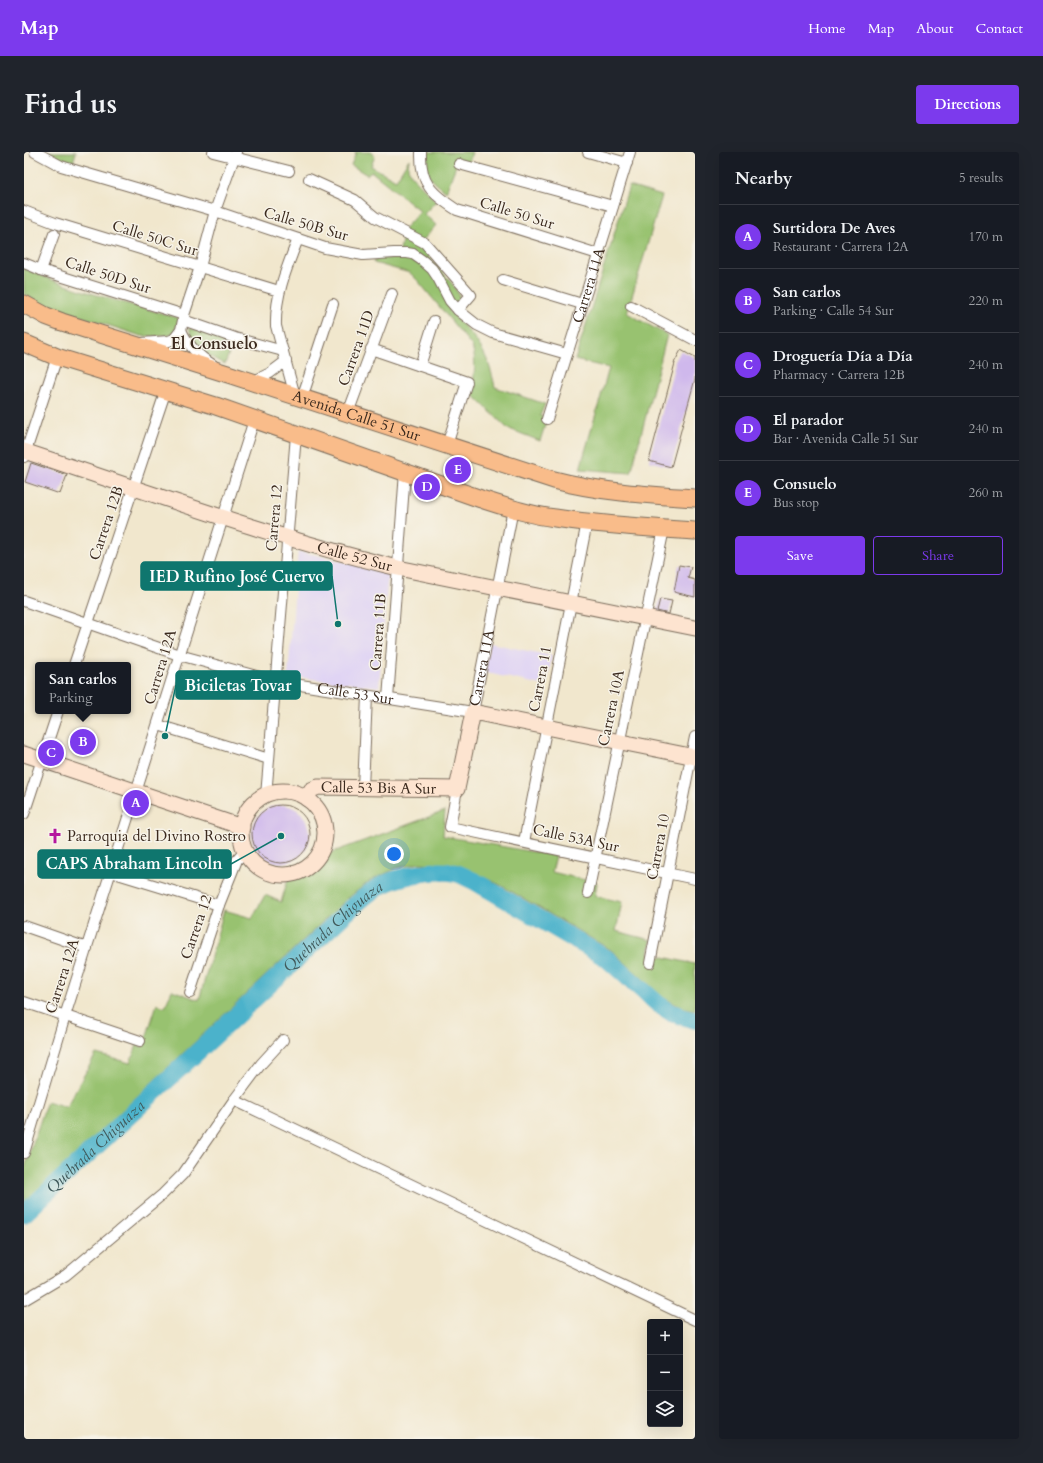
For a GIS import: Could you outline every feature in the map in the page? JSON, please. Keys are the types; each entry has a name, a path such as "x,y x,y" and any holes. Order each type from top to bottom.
{"main road":[{"name":"Avenida Calle 51 Sur","path":"24,304 56,320 532,473 571,484 636,494 695,498"},
{"path":"24,343 58,357 166,390 513,509 554,518 587,522 695,531"}],"street":[{"name":"Calle 50B Sur","path":"35,152 61,166 215,211 325,248 363,255 394,253 413,254 423,260 432,269 450,300 458,310 477,326 567,354"},
{"path":"213,152 235,155 289,171"},
{"name":"Calle 50 Sur","path":"421,152 423,176 438,198 457,210 598,254"},
{"path":"588,152 627,163"},
{"name":"Carrera 11A","path":"547,419 630,152"},
{"path":"131,344 169,341 174,339 183,322 215,211 235,155"},
{"path":"459,164 613,206"},
{"path":"309,179 355,200 375,217 425,243 471,295 458,310"},
{"name":"Calle 50C Sur","path":"24,211 55,223 279,291"},
{"path":"41,270 54,234"},
{"path":"298,239 279,291 276,309 276,326 298,397"},
{"name":"Calle 50D Sur","path":"24,263 183,322 283,351"},
{"path":"503,280 582,304"},
{"name":"Carrera 11D","path":"348,413 392,294"},
{"path":"298,397 333,304"},
{"path":"631,306 695,340"},
{"path":"420,366 434,321"},
{"path":"183,322 188,344 193,350 209,362 231,375"},
{"path":"371,349 467,382 446,445"},
{"path":"25,453 58,357"},
{"path":"252,382 270,373 286,361"},
{"name":"Carrera 12B","path":"75,662 166,390"},
{"name":"Carrera 12A","path":"24,1153 65,1016 254,420"},
{"name":"Carrera 12","path":"266,796 296,435"},
{"name":"Calle 52 Sur","path":"25,453 326,550 398,568 695,628"},
{"name":"Carrera 11B","path":"388,699 405,472"},
{"name":"Carrera 11A","path":"450,827 513,509"},
{"name":"Carrera 11","path":"524,842 587,522"},
{"name":"Carrera 10A","path":"588,893 664,529"},
{"name":"Calle 53 Sur","path":"24,601 180,655 275,682 473,712 693,757"},
{"path":"363,788 367,696"},
{"path":"24,814 57,714"},
{"path":"158,725 269,759"},
{"name":"Carrera 10","path":"650,963 693,757 695,737"},
{"path":"24,754 242,827"},
{"name":"Calle 53 Bis A Sur","path":"307,799 311,790 316,787 457,789"},
{"path":"278,792 291,792 307,799 316,806 322,817 325,828 325,840 315,861 306,869 294,874 283,876 271,874 260,869 251,861 245,851 243,843 242,827 248,812 259,800 278,792"},
{"name":"Calle 53A Sur","path":"450,827 695,879"},
{"name":"Carrera 12","path":"190,993 219,905 237,860 245,851"},
{"path":"111,872 219,905"},
{"path":"24,926 87,948"},
{"path":"24,1002 140,1040"},
{"path":"24,1300 66,1275 163,1194 183,1174 234,1100 261,1064 283,1040"},
{"path":"234,1100 695,1320"}],"shaded area":[{"path":"298,551 388,572 379,687 288,676"},
{"path":"490,643 552,656 546,686 483,672"}],"green space":[{"path":"46,152 76,152 73,163"},
{"path":"354,152 370,152 375,156 371,166 396,180 409,159 408,168 412,176 436,201 424,214 436,225 419,245 454,286 459,295 459,301 449,311 473,337 484,353 495,387 545,404 540,416 547,419 540,441 507,428 471,393 475,364 472,346 419,282 410,273 374,263 375,259 398,258 405,228 420,211 372,172 367,175 351,165 356,153"},
{"path":"425,152 472,152 469,162 458,160 446,192 435,183 429,175 426,167"},
{"path":"629,186 662,196 627,313 667,335 631,473 580,469 609,368 575,360"},
{"path":"24,268 81,290 179,318 175,331 170,335 141,336 37,302 24,294"},
{"path":"189,328 234,340 225,364 212,358 198,346 191,335"},
{"path":"180,339 186,351 197,360 164,347 170,346"},
{"path":"445,811 443,836 556,856 552,872 597,883 595,896 622,902 616,931 651,940 649,954 695,964 695,1010 681,1007 662,997 611,950 502,886 458,865 420,863 397,868 370,881 347,899 24,1203 24,1170 47,1101 66,1107 96,1054 130,1063 137,1045 143,1047 157,1004 165,1007 172,990 199,1000 224,910 252,918 265,895 281,902 288,879 300,876 310,871 318,865 325,855"}],"building":[{"path":"681,350 695,358 695,379 671,467 649,461 674,363"},
{"path":"31,463 67,475 60,494 25,482"},
{"path":"679,565 691,567 688,578 695,580 695,597 674,592"},
{"path":"660,599 672,601 669,614 657,611"},
{"path":"54,744 60,746 57,755 51,753"},
{"path":"275,805 287,805 302,813 310,828 310,840 302,855 287,863 275,863 260,855 252,840 252,828 260,813"}],"waterway":[{"name":"Quebrada Chiguaza","path":"24,1214 367,895 379,887 401,878 426,873 449,872 459,874 474,881 606,958 658,1004 672,1013 695,1020"}],"place":[{"name":"Consuelo","path":"458,470"},
{"name":"El parador","path":"427,487"},
{"name":"IED Rufino José Cuervo","path":"338,624"},
{"name":"Biciletas Tovar","path":"165,736"},
{"name":"San carlos","path":"83,742"},
{"name":"Droguería Día a Día","path":"51,753"},
{"name":"Surtidora De Aves","path":"136,803"},
{"name":"Parroquia del Divino Rostro","path":"55,836"},
{"name":"CAPS Abraham Lincoln","path":"281,836"}],"district":[{"name":"El Consuelo","path":"214,344"}]}
